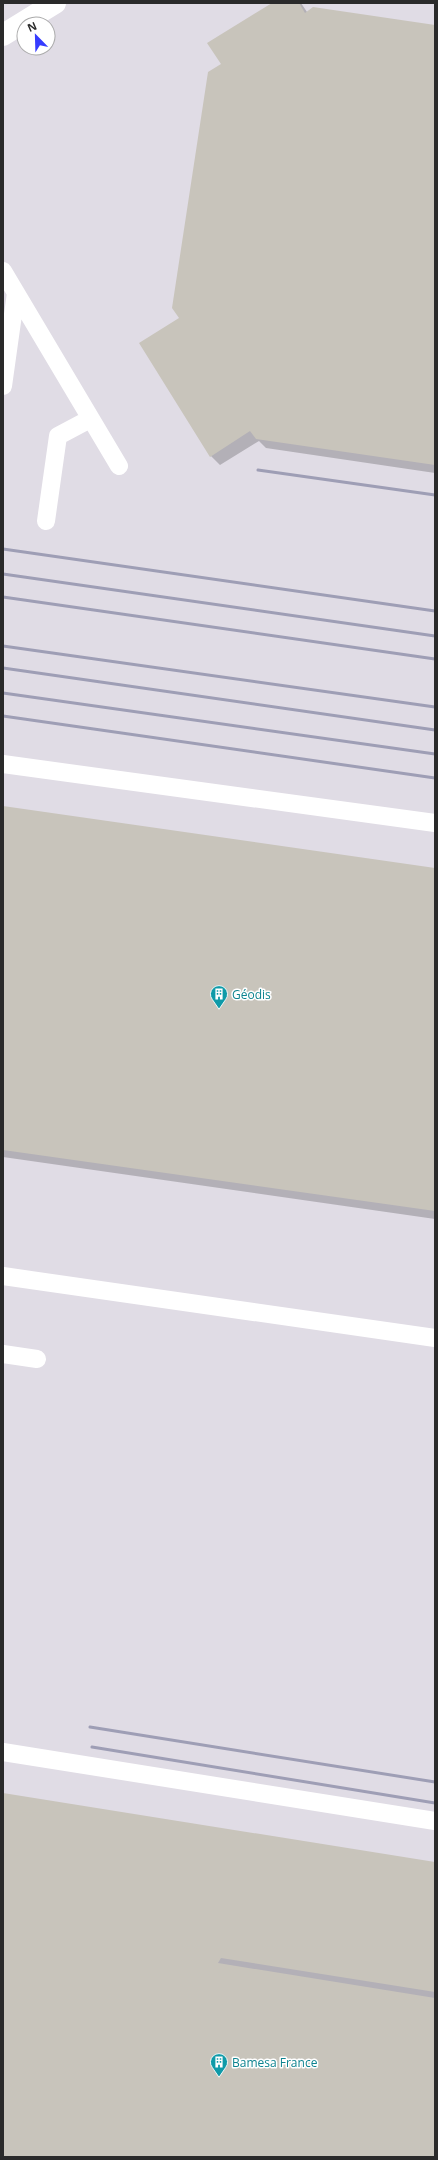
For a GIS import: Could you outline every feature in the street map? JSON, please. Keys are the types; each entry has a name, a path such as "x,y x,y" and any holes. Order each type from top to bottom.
{"street":[{"path":"3,35 55,3"}],"lane":[{"path":"3,271 119,466"},
{"path":"3,386 16,292"},
{"path":"46,521 58,436 90,419"},
{"path":"3,764 435,823"},
{"path":"3,1276 435,1338"},
{"path":"3,1354 37,1359"},
{"path":"3,1752 435,1821"}],"shaded area":[{"path":"3,3 435,3 435,2157 3,2157"}],"building":[{"path":"272,3 299,3 305,13 313,7 435,25 435,465 256,439 250,431 210,457 139,343 179,318 172,308 208,72 221,64 207,43"},
{"name":"Géodis","path":"3,806 435,868 435,1211 3,1150"},
{"path":"3,1793 435,1862 435,1992 221,1958 218,1963 435,1998 435,2157 3,2157"}],"railway":[{"path":"258,470 435,495"},
{"path":"3,549 435,611"},
{"path":"3,574 435,636"},
{"path":"3,597 435,659"},
{"path":"3,646 435,707"},
{"path":"3,668 435,730"},
{"path":"3,693 435,754"},
{"path":"3,716 435,778"},
{"path":"90,1727 435,1782"},
{"path":"92,1747 435,1803"}],"place":[{"name":"Géodis","path":"219,1009"},
{"name":"Bamesa France","path":"219,2077"}]}
